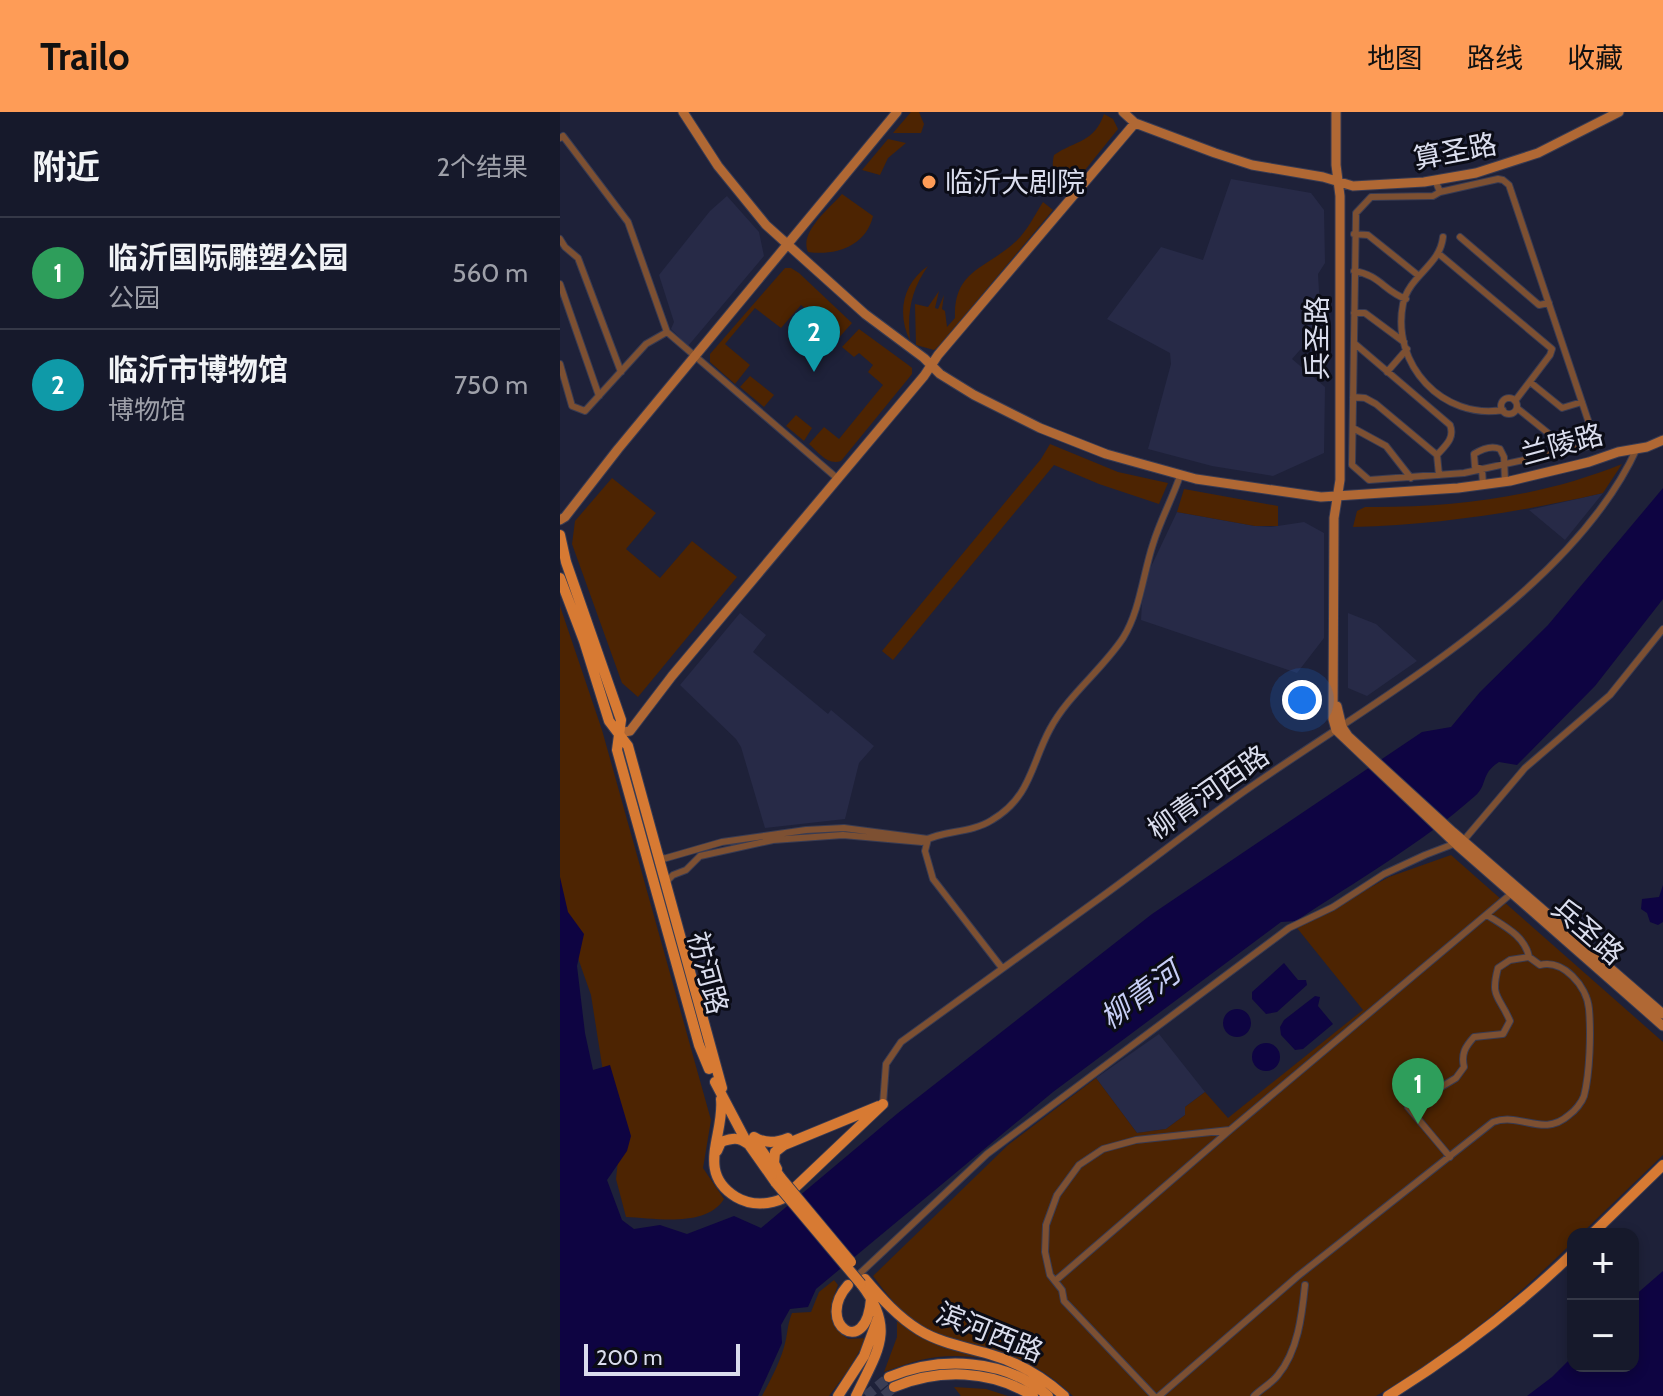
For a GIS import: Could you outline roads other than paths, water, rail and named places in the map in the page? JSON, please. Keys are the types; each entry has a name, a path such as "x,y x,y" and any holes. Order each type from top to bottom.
{"main road":[{"name":"兰陵路","path":"686,112 735,189 778,239 787,244 795,258 861,318 921,361 1001,404 1042,424 1125,455 1227,480 1360,498 1428,496 1498,488 1591,467 1637,448"},
{"path":"560,518 565,517 694,356 899,112"},
{"name":"算圣路","path":"1116,112 1135,123 1252,165 1353,186 1435,180 1476,173 1538,153 1619,112"},
{"name":"算圣路","path":"1123,112 1135,123"},
{"name":"兵圣路","path":"1338,112 1340,480 1336,494 1339,508 1339,728 1451,835 1663,1014"},
{"name":"算圣路","path":"1338,181 1424,177 1475,169 1537,149 1609,112"},
{"path":"618,733 630,731 836,478 1135,123"},
{"name":"兰陵路","path":"932,365 940,374 974,395 1040,428 1106,454 1180,476 1265,491 1321,497 1483,485 1637,448"},
{"path":"1637,448 1663,437"},
{"path":"560,535 566,562 621,720 618,733"},
{"path":"560,578 609,721 618,733 666,882 721,1091 722,1107 714,1165 729,1193 745,1203 773,1203 784,1198 883,1104"},
{"name":"祊河路","path":"626,761 699,1045 709,1069 778,1181 863,1282"},
{"name":"祊河路","path":"626,761 721,1091"},
{"name":"兵圣路","path":"1461,843 1512,893 1663,1026"},
{"path":"714,1165 721,1142 740,1138 762,1142 783,1140 874,1104 883,1104"},
{"path":"778,1181 775,1152 784,1145 883,1104"},
{"path":"1598,1228 1663,1165"},
{"path":"1607,1228 1663,1173"},
{"path":"1388,1396 1430,1370 1535,1290 1567,1259"},
{"path":"1398,1396 1433,1375 1539,1295 1567,1268"},
{"name":"滨河西路","path":"863,1282 874,1295 919,1330 954,1346 986,1353 1024,1367 1064,1396"},
{"path":"848,1285 837,1299 836,1307 838,1322 853,1332 860,1331 866,1325 874,1295"},
{"path":"862,1396 888,1337 885,1310 874,1295"},
{"name":"滨河西路","path":"874,1295 879,1312"},
{"path":"838,1396 871,1342 879,1312"},
{"path":"856,1396 880,1346 879,1312"},
{"path":"1033,1396 997,1378 977,1375 891,1382 905,1371 937,1365 980,1365 1021,1377 1048,1396"}],"street":[{"path":"560,138 563,136 628,222 667,332 836,478"},
{"path":"1498,179 1509,185 1594,438 1588,446 1482,469 1411,478 1369,480 1352,465 1354,234 1356,213 1371,197 1433,196 1498,179"},
{"path":"1435,180 1440,192"},
{"path":"1354,234 1368,235 1419,276"},
{"path":"1439,254 1552,349 1511,414 1503,410 1485,413 1458,407 1431,391 1410,362 1403,319 1406,299 1419,276 1439,254 1443,237"},
{"path":"1460,237 1539,305 1549,303"},
{"path":"560,239 562,250 578,258 621,372"},
{"path":"1354,271 1370,274 1406,299"},
{"path":"560,284 599,396"},
{"path":"1354,313 1365,313 1377,320 1406,346"},
{"path":"560,364 572,406 585,411 646,344 667,332"},
{"path":"1354,343 1450,425 1450,440 1437,455"},
{"path":"1387,372 1406,346"},
{"path":"1530,382 1562,408 1582,402"},
{"path":"1353,397 1365,398 1376,404 1437,455 1439,475"},
{"path":"1503,410 1505,399 1516,405 1558,441 1556,454"},
{"path":"1353,428 1386,446 1411,478"},
{"path":"1482,469 1475,467 1474,454 1494,446 1500,449 1504,457 1505,482"},
{"name":"柳青河西路","path":"883,1104 886,1064 901,1042 1250,787 1339,728 1501,610 1564,552 1614,489 1637,448"},
{"path":"1482,469 1483,485"},
{"path":"666,882 673,875 686,870 700,856 773,840 843,835 922,842 968,831 993,820 1028,785 1049,729 1123,637 1153,541 1180,476"},
{"path":"848,1285 977,1163 1099,1068 1289,928 1333,907 1384,874 1461,843 1525,768 1610,695 1663,629"},
{"path":"658,853 663,859 722,842 772,833 844,828 928,839"},
{"path":"928,839 925,851 933,879 1002,968"},
{"path":"1055,1281 1512,893"},
{"path":"1230,1130 1136,1140 1103,1149 1079,1165 1057,1195 1046,1225 1045,1252 1050,1275 1062,1290 1064,1301 1157,1396 1298,1276 1493,1122 1507,1117 1541,1126 1558,1123 1571,1115 1584,1099 1589,1007 1584,990 1562,967 1549,963 1540,965 1529,957 1521,939 1487,915"},
{"path":"1450,1157 1408,1107 1456,1078 1464,1067 1462,1057 1466,1046 1474,1037 1503,1034 1510,1021 1495,996 1498,968 1510,960 1529,957"},
{"path":"1254,1396 1279,1375 1291,1351 1301,1323 1305,1285"}],"water":[{"name":"柳青河","path":"1663,488 1663,599 1595,686 1517,765 1499,762 1493,766 1475,796 1433,830 1296,921 1281,922 1053,1092 816,1289 808,1307 790,1309 781,1325 782,1343 758,1396 560,1396 560,877 568,912 584,934 577,966 593,1070 610,1065 631,1136 627,1151 607,1180 622,1220 634,1229 660,1225 687,1234 734,1216 761,1228 898,1113 1152,914 1422,732 1451,727 1480,692 1548,625"},
{"path":"1663,885 1663,922 1658,925 1650,922 1647,913 1641,909 1642,899 1659,897"},
{"path":"1284,963 1298,980 1306,980 1307,985 1277,1012 1266,1014 1252,999 1252,992"},
{"path":"1315,996 1320,997 1318,1006 1333,1024 1303,1049 1295,1050 1281,1035 1280,1027 1284,1020"},
{"path":"1237,1009 1247,1013 1251,1023 1247,1033 1237,1037 1227,1033 1223,1023 1227,1013"},
{"path":"1266,1043 1276,1047 1280,1057 1276,1067 1266,1071 1256,1067 1252,1057 1256,1047"},
{"path":"1663,1271 1663,1396 1527,1396 1567,1362 1567,1372 1639,1372 1639,1292"}],"tunnel":[{"path":"866,1396 889,1377"},
{"path":"884,1396 894,1387"}],"place":[{"name":"临沂大剧院","path":"929,182"},
{"name":"临沂市博物馆","path":"814,372"},
{"name":"临沂国际雕塑公园","path":"1418,1124"}]}
